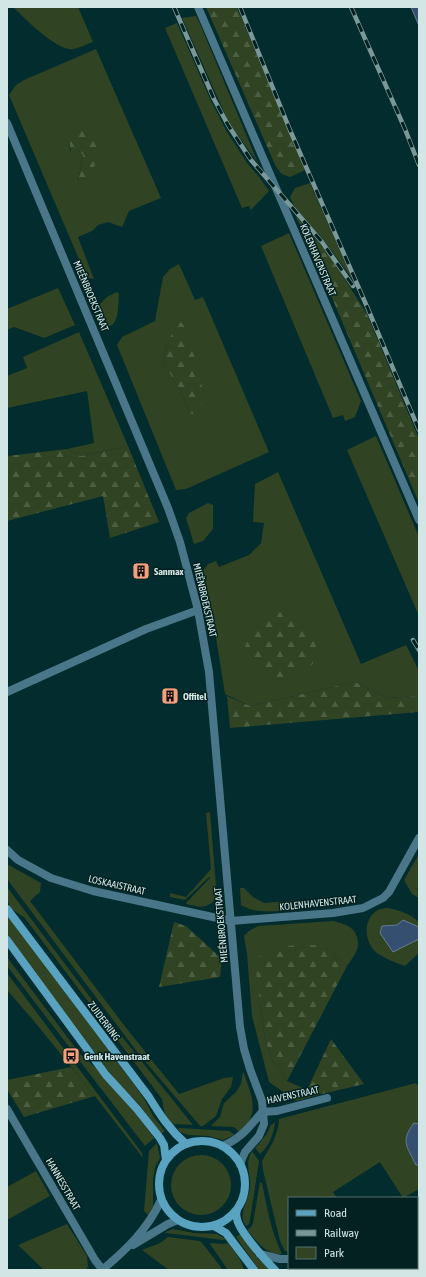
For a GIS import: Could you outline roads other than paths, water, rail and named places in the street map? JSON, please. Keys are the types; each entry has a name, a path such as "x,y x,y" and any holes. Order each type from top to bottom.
{"main road":[{"name":"ZUIDERRING","path":"7,909 149,1097 160,1116 171,1130 186,1144"},
{"path":"7,940 106,1075 137,1109 160,1138 164,1145 166,1160"},
{"path":"200,1141 210,1142 222,1146 235,1156 240,1164 245,1188 242,1199 236,1210 225,1221 214,1226 207,1227 187,1225 166,1210 161,1200 158,1180 161,1169 172,1152 186,1144 200,1141"},
{"path":"236,1210 238,1225 260,1254 275,1270"},
{"path":"214,1226 226,1233 251,1268"}],"street":[{"name":"KOLENHAVENSTRAAT","path":"198,7 419,520"},
{"name":"MIEËNBROEKSTRAAT","path":"7,123 168,508 180,542 198,610 210,672 240,1027 244,1049 262,1101 264,1124 259,1136 245,1152 240,1164"},
{"path":"7,692 146,628 198,610"},
{"name":"KOLENHAVENSTRAAT","path":"231,921 332,913 363,908 383,898 389,892 419,838"},
{"name":"LOSKAAISTRAAT","path":"7,850 18,860 51,878 93,891 231,921"},
{"name":"HAVENSTRAAT","path":"262,1112 277,1111 327,1098"},
{"name":"HANNESSTRAAT","path":"7,1109 102,1270"},
{"path":"222,1146 232,1143 241,1136 262,1112"},
{"path":"102,1270 128,1247 151,1220 161,1200"},
{"path":"128,1247 168,1224 178,1220"},
{"path":"260,1254 280,1259 288,1259"}],"water":[{"path":"411,7 419,7 419,26"},
{"path":"403,920 419,927 419,939 393,952 380,933 382,926 397,925"},
{"path":"414,1123 419,1124 419,1165 416,1165 406,1144 407,1135"}],"railway":[{"path":"174,7 214,99 228,125 251,160 322,242 353,286"},
{"path":"240,7 290,130 419,430"},
{"path":"351,7 405,129 419,165"},
{"path":"413,640 419,650"}],"place":[{"name":"Sanmax","path":"141,571"},
{"name":"Offitel","path":"170,696"},
{"name":"Genk Havenstraat","path":"71,1056"}]}
